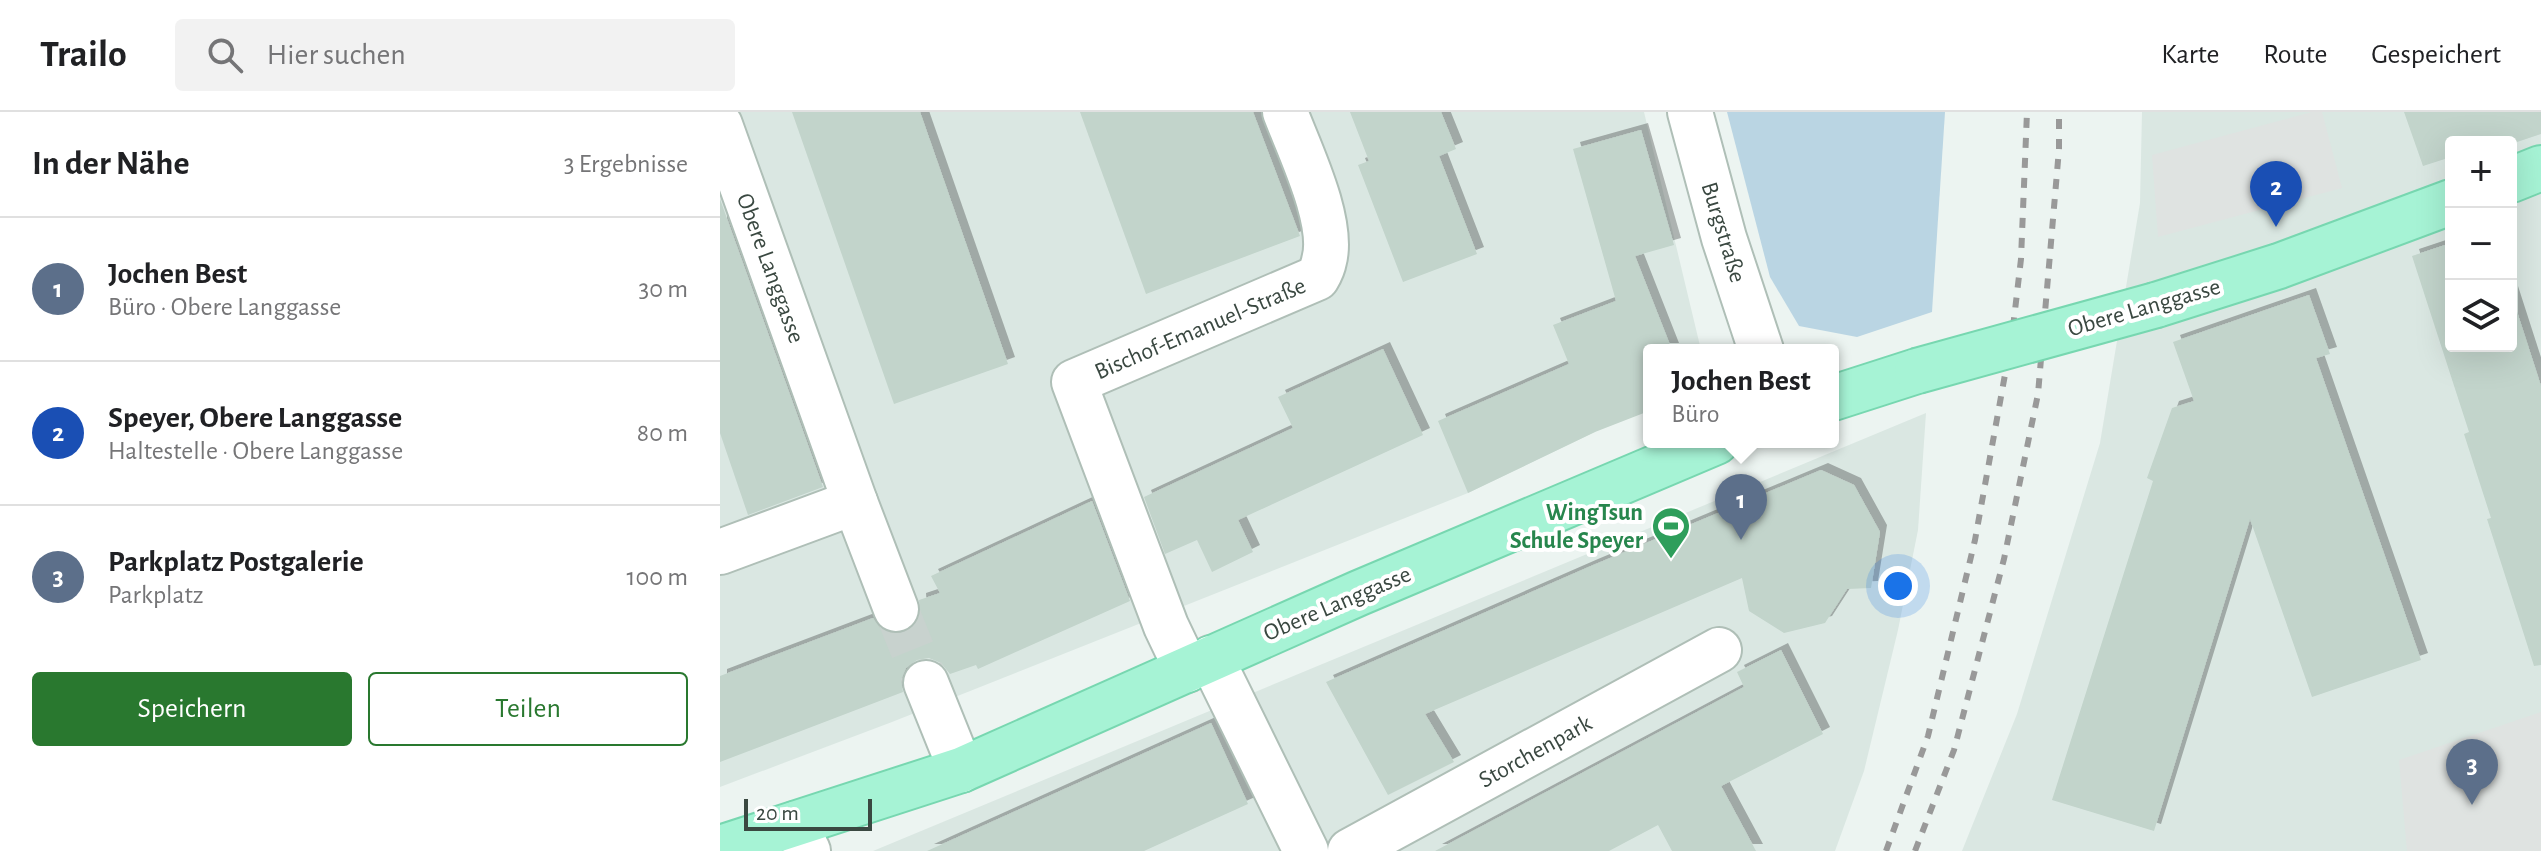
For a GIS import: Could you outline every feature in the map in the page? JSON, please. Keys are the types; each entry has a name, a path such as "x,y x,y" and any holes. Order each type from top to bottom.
{"main road":[{"path":"2517,178 2541,168"},
{"name":"Obere Langgasse","path":"1839,396 1917,371 2156,305 2279,266 2445,204"},
{"name":"Obere Langgasse","path":"770,842 961,770 1359,593 1702,448"}],"street":[{"name":"Bischof-Emanuel-Straße","path":"1199,664 1166,626 1074,382 1317,278 1325,259 1326,231 1314,185 1285,112"},
{"name":"Burgstraße","path":"1690,112 1724,238 1759,344"},
{"name":"Obere Langgasse","path":"720,125 896,609"},
{"path":"720,552 855,502"},
{"name":"Storchenpark","path":"1350,851 1719,650"},
{"path":"1199,664 1306,851"},
{"path":"926,683 961,770"}],"shaded area":[{"path":"720,112 1644,112 1700,344 1643,344 1643,359 1595,432 1468,493 892,722 720,787"},
{"path":"1727,112 1945,112 1932,312 1857,337 1799,326 1770,277"},
{"path":"2142,112 2541,112 2541,851 1962,851 2017,714 2100,443 2140,203"},
{"path":"2312,112 2322,112 2342,188 2158,237 2152,155"},
{"path":"1926,413 1918,530 1898,630 1864,771 1835,851 873,851"},
{"path":"2541,712 2541,851 2407,851 2399,760"}],"building":[{"path":"792,112 920,112 1008,364 894,404"},
{"path":"1080,112 1253,112 1300,236 1146,294"},
{"path":"1350,112 1441,112 1456,149 1439,156 1477,254 1403,282 1358,165 1369,161"},
{"path":"2404,112 2541,112 2541,134 2517,142 2517,136 2445,136 2445,159 2423,166"},
{"path":"1641,130 1674,245 1635,256 1670,344 1643,344 1643,413 1595,432 1468,493 1438,421 1569,364 1553,325 1616,301 1573,149"},
{"path":"720,199 823,487 748,515 720,433"},
{"path":"2445,245 2445,352 2517,352 2517,312 2541,386 2541,665 2534,666 2487,519 2491,518 2464,434 2469,432 2412,256"},
{"path":"2309,295 2330,354 2316,358 2421,660 2312,697 2250,519 2154,831 2052,800 2153,481 2147,478 2172,408 2194,401 2173,342"},
{"path":"1383,349 1423,435 1238,520 1253,552 1212,572 1197,540 1165,554 1144,497 1293,428 1278,397"},
{"path":"1821,470 1854,485 1880,532 1871,588 1847,589 1825,623 1784,633 1749,611 1742,578 1425,714 1454,762 1388,795 1326,682"},
{"path":"1092,501 1130,601 978,669 976,665 950,674 941,663 929,658 917,660 906,668 901,680 903,692 720,762 720,676 873,618 880,628 891,633 906,632 915,625 920,614 919,600 940,593 931,576"},
{"path":"1781,650 1823,734 1721,786 1756,851 1672,851 1658,825 1609,851 1435,851 1744,687 1737,672"},
{"path":"1211,723 1248,804 1144,851 927,851"}],"tunnel":[{"path":"896,609 926,683"}],"railway":[{"path":"1886,851 1928,736 1975,540 2012,336 2021,259 2027,112"},
{"path":"1915,851 1954,750 2004,559 2038,394 2059,149 2059,112"}],"place":[{"name":"Speyer, Obere Langgasse","path":"2276,227"},
{"name":"Jochen Best","path":"1741,540"},
{"name":"WingTsun Schule Speyer","path":"1671,560"},
{"name":"Parkplatz Postgalerie","path":"2472,805"}]}
